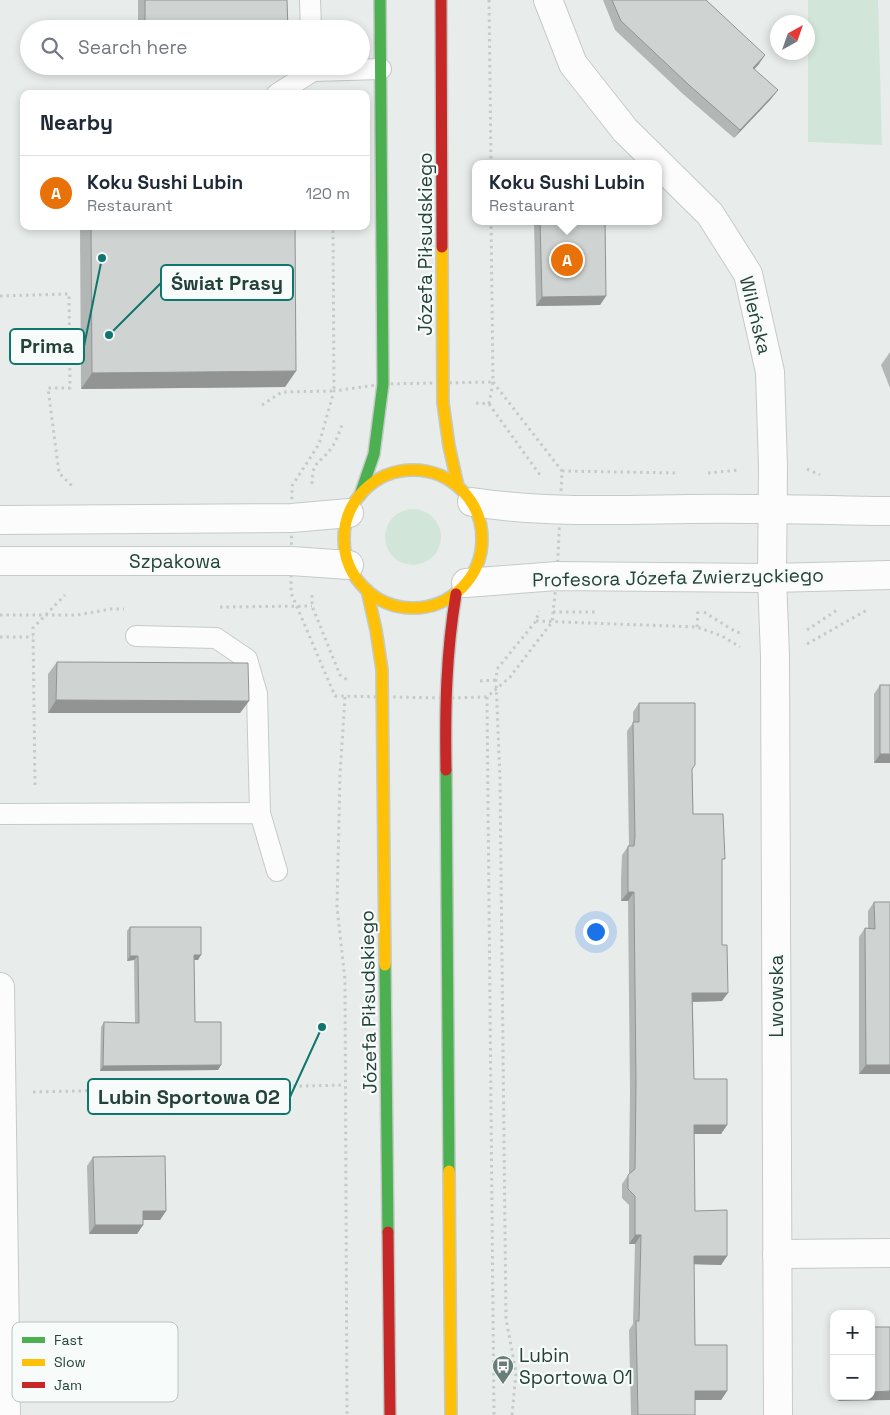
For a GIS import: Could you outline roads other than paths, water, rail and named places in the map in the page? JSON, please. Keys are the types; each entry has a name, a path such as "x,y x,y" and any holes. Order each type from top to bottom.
{"street":[{"path":"380,0 382,404 374,454 344,530 344,548 349,565 357,578 367,590 387,603 411,608 434,605 461,589"},
{"name":"Józefa Piłsudskiego","path":"441,0 443,403 449,446 465,494"},
{"name":"Wileńska","path":"548,0 572,64 625,130 655,160"},
{"name":"Wileńska","path":"662,167 710,214 748,274 770,372 773,508 772,578"},
{"path":"0,520 292,518 313,516 354,504 376,480 396,471 418,470 440,475 465,494 500,506 570,510 773,508 890,511"},
{"path":"450,1415 446,681 449,637 461,589 478,565 482,544 480,522 465,494"},
{"name":"Szpakowa","path":"0,560 313,562 349,565"},
{"name":"Profesora Józefa Zwierzyckiego","path":"461,589 539,577 700,576 772,578 890,575"},
{"name":"Lwowska","path":"772,578 775,646 778,1415"},
{"name":"Józefa Piłsudskiego","path":"367,590 379,639 383,682 390,1415"},
{"path":"0,987 6,1415"},
{"path":"777,1254 890,1253"}],"lane":[{"path":"310,0 311,20"},
{"path":"370,69 380,69"},
{"path":"282,90 303,75"},
{"path":"136,636 216,638 247,659 257,694 260,814 277,871"},
{"path":"0,814 260,814"}],"place":[{"name":"Prima","path":"102,258"},
{"name":"Koku Sushi Lubin","path":"567,260"},
{"name":"Świat Prasy","path":"109,335"},
{"name":"Lubin Sportowa 02","path":"322,1027"},
{"name":"Lubin Sportowa 01","path":"503,1385"}]}
